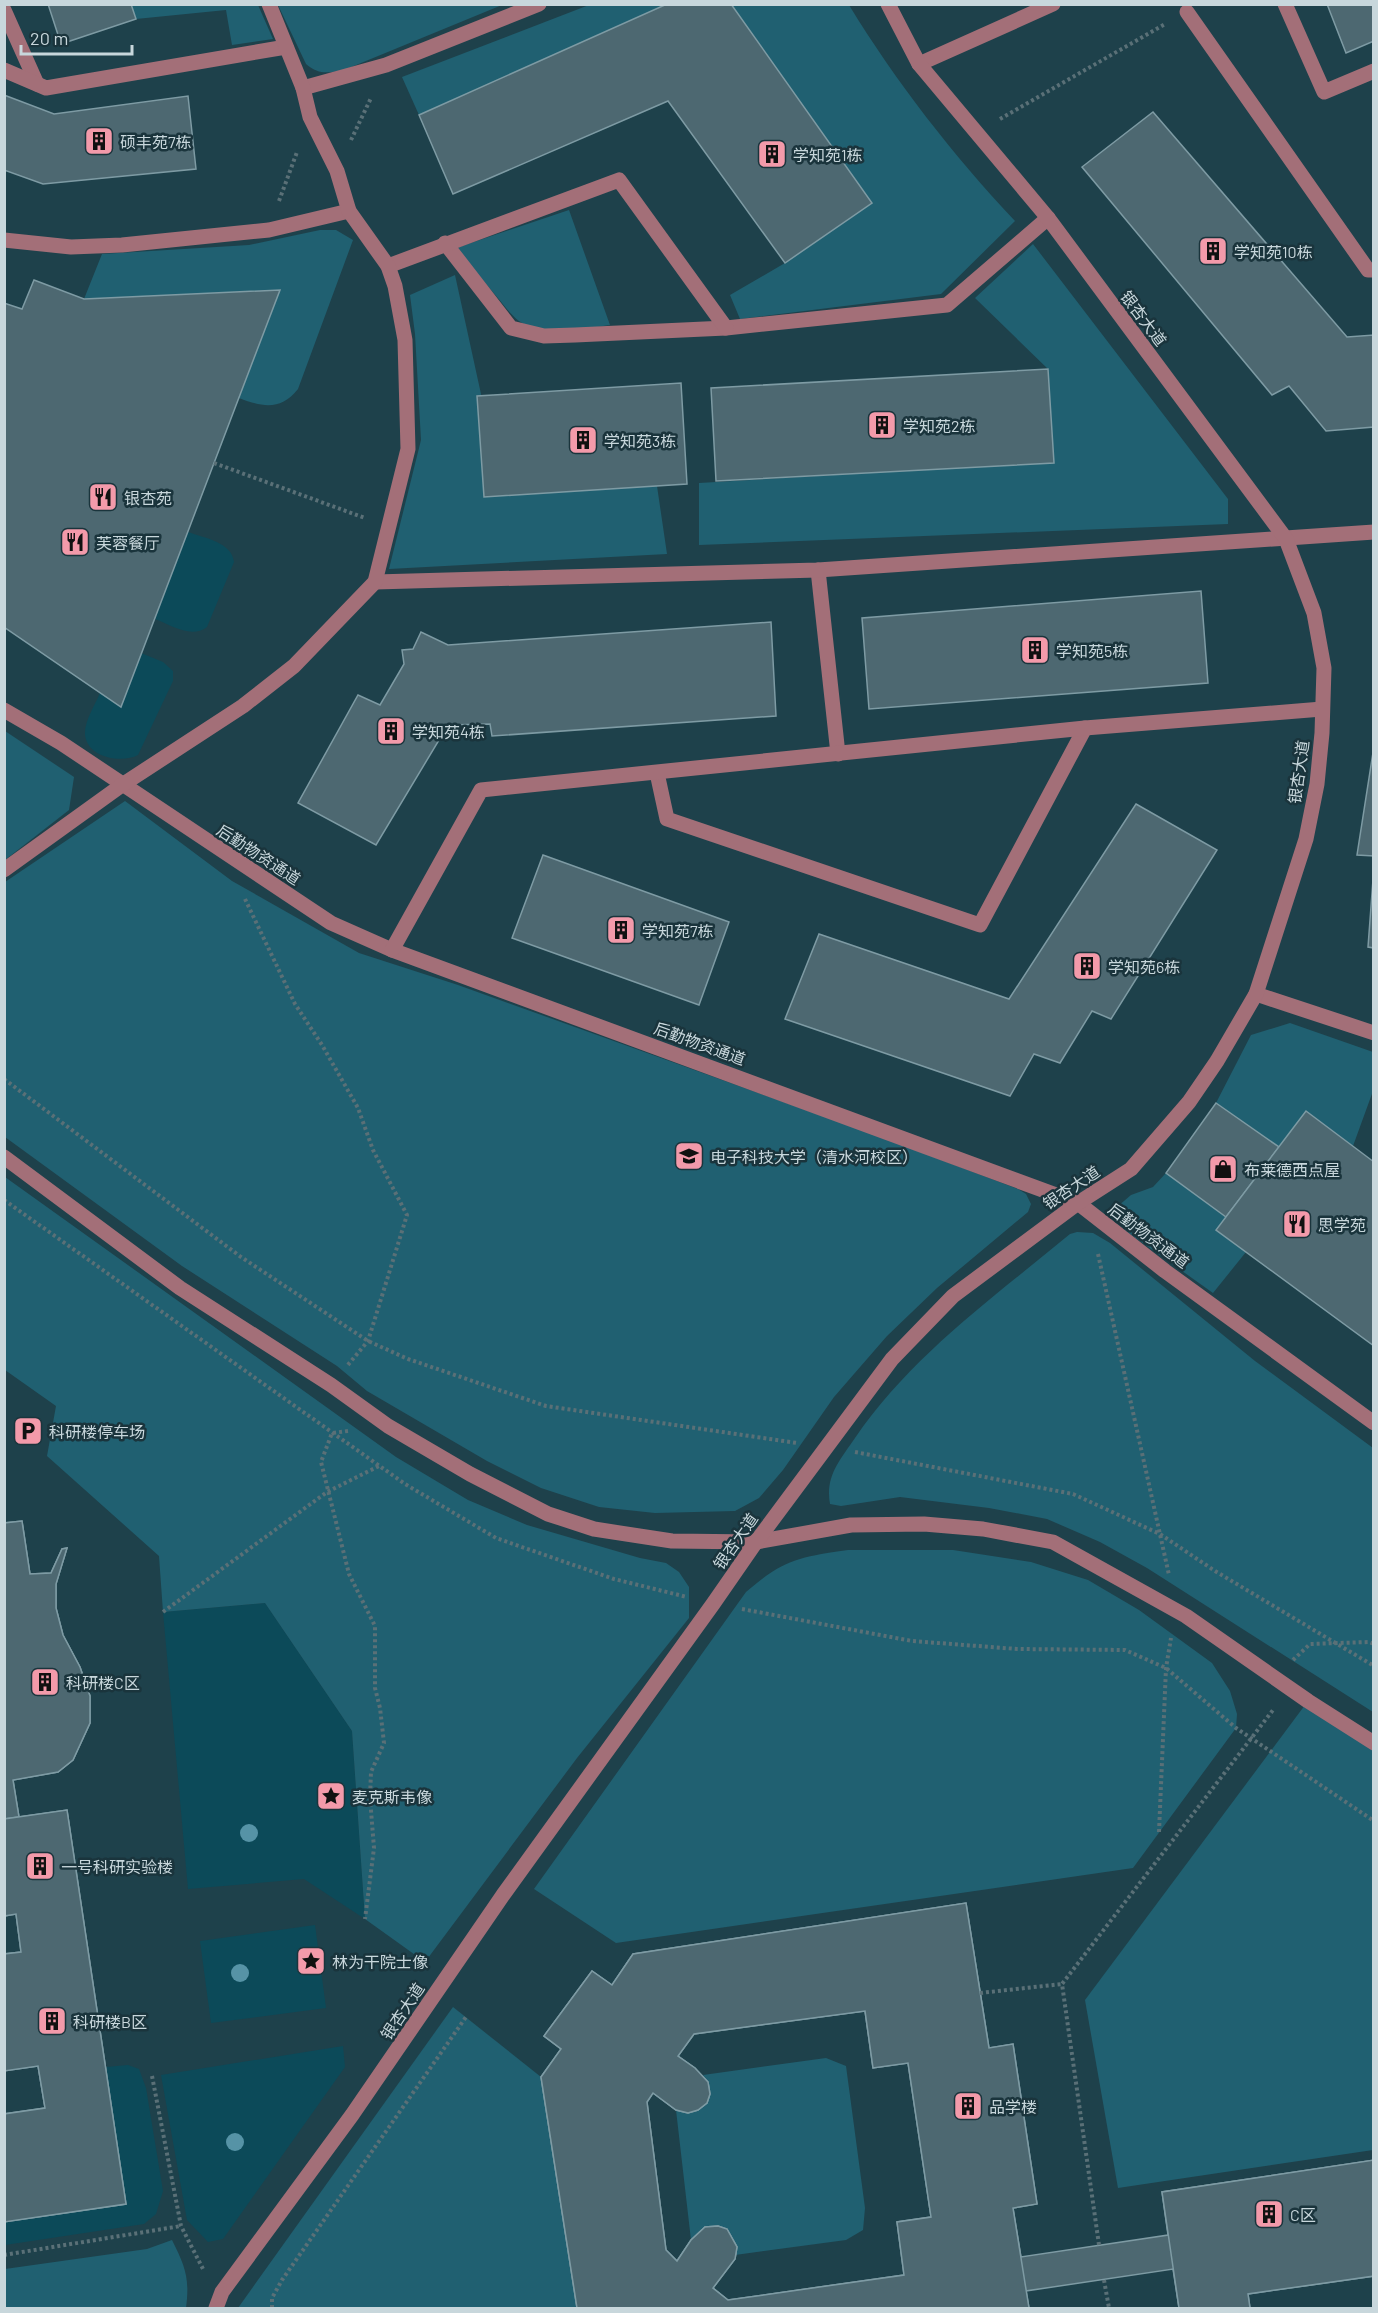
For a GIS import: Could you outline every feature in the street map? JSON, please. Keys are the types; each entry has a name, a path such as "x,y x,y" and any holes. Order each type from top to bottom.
{"street":[{"path":"4,870 122,785 243,706 294,666 375,582 408,448 405,340 395,286 387,266 349,211 337,171 310,117 303,88 269,4"},
{"path":"303,88 386,65 539,4"},
{"name":"银杏大道","path":"217,2305 222,2292 352,2115 503,1895 756,1542 892,1359 952,1296 1078,1203 1131,1169 1189,1102 1256,994 1306,839 1317,784 1322,733 1324,668 1314,613 1286,539 1048,218 919,64 888,4"},
{"path":"919,64 1053,4"},
{"path":"1286,4 1324,92 1374,71"},
{"path":"4,10 37,84"},
{"path":"1187,12 1368,270 1374,270"},
{"path":"4,70 46,88 286,47"},
{"path":"387,266 619,180 726,328"},
{"path":"4,240 71,247 122,244 269,230 349,211"},
{"path":"445,243 511,328 544,336 726,328 947,304 1048,218"},
{"path":"375,582 818,570 1374,532"},
{"path":"818,570 838,754"},
{"name":"后勤物资通道","path":"4,710 61,742 331,923 392,950 1078,1203 1165,1271 1374,1423"},
{"path":"392,950 481,790 1085,728 1322,710"},
{"path":"657,772 667,819 980,925 1085,728"},
{"path":"1256,994 1374,1033"},
{"path":"4,1157 180,1288 331,1385 388,1426 470,1474 548,1514 594,1529 672,1541 756,1542 851,1526 924,1524 983,1528 1053,1542 1176,1611 1374,1743"}],"path":[{"path":"976,133 1187,12"},
{"path":"337,171 386,65"},
{"path":"269,230 310,117"},
{"path":"214,463 390,527"},
{"path":"232,858 236,879 270,954 295,1004 322,1045 358,1108 373,1150 406,1215 368,1341 331,1385"},
{"path":"4,1079 242,1257 368,1341 408,1359 546,1406 893,1458 1073,1494 1160,1534 1215,1571 1374,1666"},
{"path":"1078,1203 1102,1264 1176,1611 1166,1668 1159,1832"},
{"path":"365,1919 374,1848 370,1772 384,1743 375,1688 375,1626 349,1574 321,1462 332,1433 388,1426"},
{"path":"163,1612 327,1492 379,1466"},
{"path":"1275,1677 1310,1644 1370,1642 1374,1644"},
{"path":"1099,2245 1062,1984 1250,1737 1291,1688"},
{"path":"980,1994 1062,1984"},
{"path":"272,2308 272,2298 282,2280 466,2017"},
{"path":"152,2076 181,2226 217,2305"},
{"path":"4,2255 181,2226"},
{"path":"1104,2280 1108,2308"}],"shaded area":[{"name":"电子科技大学（清水河校区）","path":"5,5 1373,5 1373,2308 5,2308"},
{"path":"131,5 258,5 273,39 232,45 226,10 136,19"},
{"path":"278,5 502,5 344,70 320,72 306,64"},
{"path":"589,5 667,5 419,115 402,77"},
{"path":"731,5 849,5 886,62 926,117 1015,221 941,294 740,319 730,295 785,263 872,203"},
{"path":"569,210 610,325 563,330 528,326 510,313 456,248"},
{"path":"320,230 336,230 353,240 298,389 292,396 278,404 263,405 239,398 279,290 84,299 102,254 249,245"},
{"path":"1033,244 1228,499 1228,524 699,545 699,483 1053,462 1048,369 975,298"},
{"path":"455,275 500,481 657,486 667,554 389,569 421,440 415,334 410,295"},
{"path":"188,532 223,545 232,555 234,562 207,627 194,632 181,630 155,619"},
{"path":"141,653 163,662 173,671 173,681 138,755 123,759 97,753 87,741 85,728 88,718 100,693 121,707"},
{"path":"5,731 74,777 69,810 5,860"},
{"path":"125,801 232,881 359,953 458,985 878,1136 1018,1189 1026,1194 1031,1204 1028,1212 937,1288 887,1336 834,1397 783,1470 759,1498 735,1511 655,1513 599,1507 541,1488 487,1461 367,1391 337,1366 182,1266 5,1137 5,882"},
{"path":"1290,1023 1373,1052 1373,1091 1353,1146 1306,1112 1279,1147 1216,1103 1251,1035"},
{"path":"1166,1173 1226,1217 1216,1230 1246,1252 1213,1293 1126,1231 1117,1207 1131,1195 1153,1187"},
{"path":"5,1177 396,1457 468,1500 527,1525 640,1558 666,1563 679,1572 689,1587 689,1618 577,1758 425,1962 365,1919 352,1731 265,1603 163,1612 159,1556 47,1456 56,1406 5,1370"},
{"path":"1093,1233 1110,1243 1255,1361 1373,1448 1373,1712 1147,1568 1100,1542 1047,1519 989,1508 900,1497 841,1506 830,1504 830,1485 839,1461 877,1408 902,1380 983,1305 1070,1234"},
{"path":"848,1550 953,1550 1031,1562 1088,1580 1139,1610 1212,1663 1230,1691 1237,1714 1236,1728 1133,1868 616,1943 534,1889 746,1592 771,1572 793,1561"},
{"path":"265,1603 352,1731 365,1919 304,1879 188,1889 163,1612"},
{"path":"1308,1701 1373,1743 1373,2150 1118,2188 1085,2000"},
{"path":"315,1925 326,2008 211,2023 200,1941"},
{"path":"453,2007 541,2077 577,2308 238,2308"},
{"path":"343,2046 345,2067 223,2239 208,2242 187,2220 161,2075"},
{"path":"826,2058 846,2066 865,2208 863,2230 846,2240 735,2255 737,2247 727,2229 707,2228 691,2240 676,2110 688,2113 710,2094 708,2082 703,2075"},
{"path":"128,2065 139,2069 146,2088 163,2191 156,2214 144,2224 5,2245 5,2222 126,2203 106,2067"},
{"path":"172,2240 185,2272 186,2308 5,2308 5,2269 147,2249"}],"building":[{"path":"48,4 131,4 136,19 61,44"},
{"name":"学知苑1栋","path":"667,4 731,4 872,203 785,263 668,101 453,194 419,115"},
{"path":"1327,4 1374,4 1374,41 1346,53"},
{"name":"硕丰苑7栋","path":"4,95 54,114 188,96 196,169 43,184 4,170"},
{"name":"学知苑10栋","path":"1153,112 1347,337 1374,335 1374,427 1326,431 1289,386 1272,395 1082,167"},
{"name":"银杏苑","path":"34,280 84,299 280,290 121,707 4,627 4,303 22,309"},
{"name":"学知苑2栋","path":"1048,369 1054,463 716,481 711,388"},
{"name":"学知苑3栋","path":"681,383 687,484 484,497 477,396"},
{"name":"学知苑5栋","path":"1201,591 1208,683 869,709 862,618"},
{"name":"学知苑4栋","path":"771,622 776,716 492,736 490,724 448,725 376,845 298,803 358,695 380,705 404,664 402,650 413,649 421,632 448,645"},
{"path":"1374,746 1374,856 1357,855"},
{"name":"学知苑6栋","path":"1136,804 1217,850 1111,1019 1092,1011 1060,1063 1034,1054 1010,1096 785,1019 819,934 1009,999"},
{"name":"学知苑7栋","path":"543,855 729,922 699,1005 512,938"},
{"path":"1374,866 1374,948 1368,947"},
{"path":"1216,1103 1279,1147 1226,1217 1166,1173"},
{"name":"思学苑","path":"1306,1111 1374,1162 1374,1346 1216,1230"},
{"name":"一号科研实验楼","path":"22,1521 30,1574 51,1573 62,1549 67,1548 56,1584 56,1608 63,1635 80,1667 90,1696 90,1723 73,1760 58,1772 13,1780 19,1817 67,1810 126,2204 4,2222 4,2114 45,2108 38,2066 4,2071 4,1954 21,1952 16,1914 4,1916 4,1523"},
{"name":"科研楼C区","path":"22,1521 30,1574 51,1573 62,1549 67,1548 56,1584 56,1608 63,1635 80,1667 90,1696 90,1723 73,1760 58,1772 13,1780 19,1817 4,1819 4,1523"},
{"name":"一号科研实验楼","path":"67,1810 126,2204 4,2222 4,2114 45,2108 38,2066 4,2071 4,1954 21,1952 16,1914 4,1916 4,1819"},
{"name":"品学楼","path":"966,1903 989,2048 1013,2044 1037,2204 1013,2208 1021,2257 1168,2235 1162,2192 1374,2160 1374,2276 1248,2294 1250,2308 1179,2308 1173,2269 1026,2291 1029,2308 577,2308 541,2077 561,2049 544,2036 592,1971 612,1985 633,1954","holes":["865,2011 873,2068 908,2063 931,2217 897,2222 904,2275 728,2300 713,2288 735,2259 737,2247 727,2229 718,2226 705,2227 691,2240 677,2261 666,2250 647,2102 653,2093 676,2110 688,2113 698,2110 707,2103 710,2094 708,2082 695,2068 678,2056 694,2034"]},
{"name":"品学楼","path":"966,1903 989,2048 1013,2044 1037,2204 1013,2208 1029,2308 577,2308 541,2077 561,2049 544,2036 592,1971 612,1985 633,1954","holes":["865,2011 873,2068 908,2063 931,2217 897,2222 904,2275 728,2300 713,2288 735,2259 737,2247 727,2229 718,2226 705,2227 691,2240 677,2261 666,2250 647,2102 653,2093 676,2110 688,2113 698,2110 707,2103 710,2094 708,2082 695,2068 678,2056 694,2034"]},
{"name":"C区","path":"1374,2160 1374,2276 1248,2294 1250,2308 1179,2308 1162,2192"}],"place":[{"name":"硕丰苑7栋","path":"99,141"},
{"name":"学知苑1栋","path":"772,154"},
{"name":"学知苑10栋","path":"1213,251"},
{"name":"学知苑2栋","path":"882,425"},
{"name":"学知苑3栋","path":"583,440"},
{"name":"银杏苑","path":"103,497"},
{"name":"芙蓉餐厅","path":"75,542"},
{"name":"学知苑5栋","path":"1035,650"},
{"name":"学知苑4栋","path":"391,731"},
{"name":"学知苑7栋","path":"621,930"},
{"name":"学知苑6栋","path":"1087,966"},
{"name":"电子科技大学（清水河校区）","path":"689,1156"},
{"name":"布莱德西点屋","path":"1223,1169"},
{"name":"思学苑","path":"1297,1224"},
{"name":"科研楼停车场","path":"28,1431"},
{"name":"科研楼C区","path":"45,1682"},
{"name":"麦克斯韦像","path":"331,1796"},
{"name":"一号科研实验楼","path":"40,1866"},
{"name":"林为干院士像","path":"311,1961"},
{"name":"科研楼B区","path":"52,2021"},
{"name":"品学楼","path":"968,2106"},
{"name":"C区","path":"1269,2214"}]}
